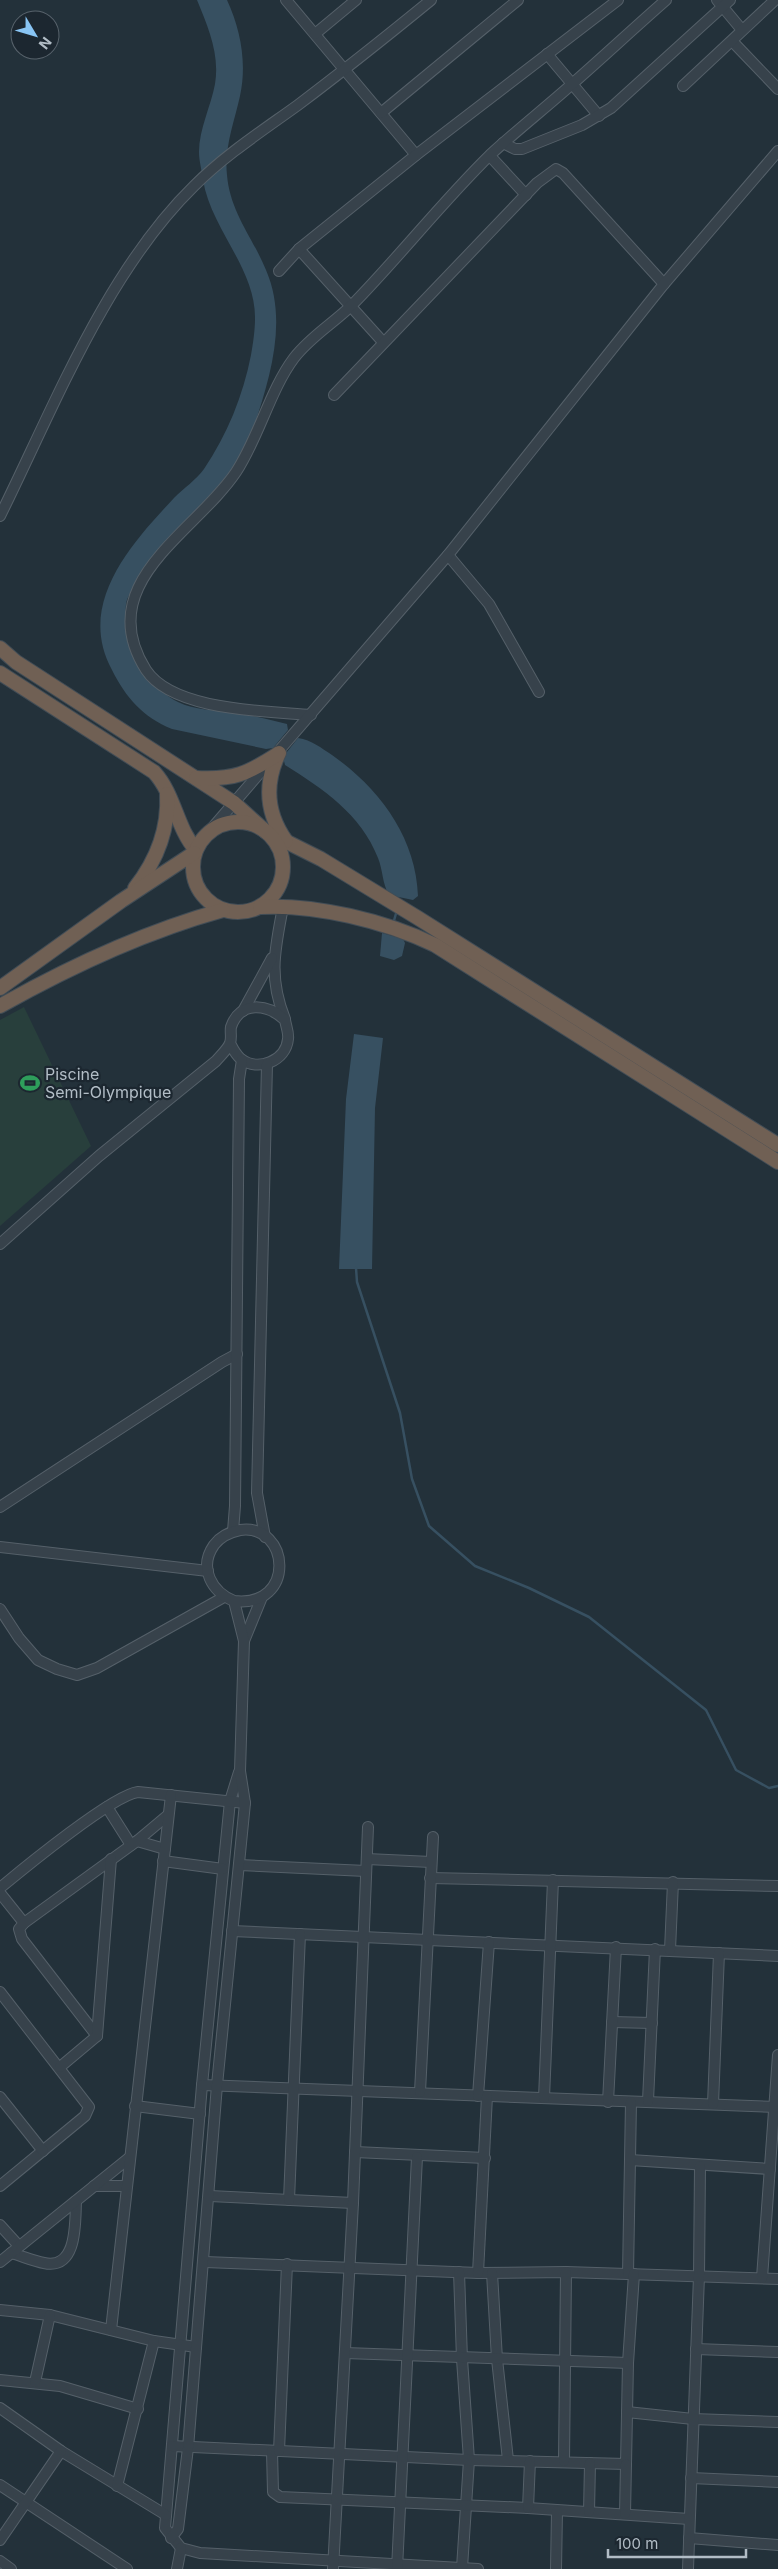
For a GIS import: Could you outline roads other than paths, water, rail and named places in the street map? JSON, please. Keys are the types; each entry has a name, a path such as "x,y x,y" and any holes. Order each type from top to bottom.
{"highway":[{"path":"0,648 16,662 234,803 265,831 274,840 280,851 282,876 274,894 260,907"},
{"path":"0,673 146,765 166,786 195,852"},
{"path":"194,778 233,778 250,773 278,753"},
{"path":"278,753 270,775 268,799 274,822 287,842"},
{"path":"121,901 146,874 162,841 167,804 166,786"},
{"path":"778,1145 418,918 379,897 332,866 256,825 236,822 220,825 207,834 195,852 192,867 194,881 210,903 223,910 242,912 260,907 283,907 367,919 410,933 435,945 547,1014 778,1162"},
{"path":"0,988 121,901 195,852"},
{"path":"0,1006 114,949 156,931 223,910"}],"street":[{"path":"286,0 416,155"},
{"path":"315,34 356,0"},
{"path":"0,516 79,356 108,302 146,241 194,186 231,153 344,70 431,0"},
{"path":"381,113 518,0"},
{"path":"279,271 299,249 416,155 618,0"},
{"path":"311,715 225,707 193,701 167,690 147,672 132,638 131,605 138,585 151,563 205,509 237,470 294,358 313,338 351,306 490,156 666,0"},
{"path":"683,86 775,0"},
{"path":"504,143 515,149 522,149 599,116 611,108 723,2 742,30"},
{"path":"732,41 778,89"},
{"path":"547,54 599,116"},
{"path":"207,834 299,730 448,555 664,284 778,151"},
{"path":"490,156 526,195"},
{"path":"334,395 526,195 550,173 556,170 561,171 664,284"},
{"path":"299,249 383,342"},
{"path":"448,555 488,604 539,692"},
{"path":"274,955 243,1011 230,1028 230,1043 242,1060 258,1065 266,1064 282,1055 288,1038 285,1020 275,988 274,955 283,907"},
{"path":"243,1011 261,1006 270,1008 285,1020"},
{"path":"0,1244 99,1156 216,1062 230,1043"},
{"path":"233,1531 235,1506 239,1079 242,1060"},
{"path":"265,1537 256,1493 266,1064"},
{"path":"0,1507 129,1421 237,1354"},
{"path":"244,1530 265,1537 273,1544 280,1565 274,1586 262,1597 246,1603 234,1602 224,1597 215,1589 208,1571 209,1556 214,1545 233,1531 244,1530"},
{"path":"0,1547 208,1571"},
{"path":"0,1609 19,1638 38,1660 57,1669 77,1675 97,1668 224,1597"},
{"path":"244,1642 262,1597"},
{"path":"171,2538 178,2529 188,2448 218,2086 245,1803 240,1771 244,1642 234,1602"},
{"path":"240,1771 230,1801 223,1869 202,2085 165,2528 171,2538 181,2548 200,2553 334,2565 478,2569"},
{"path":"24,1922 1,1887 108,1806 129,1793 171,1795 245,1803"},
{"path":"111,2330 171,1795"},
{"path":"108,1806 134,1843 165,1849"},
{"path":"97,2036 22,1939 19,1929 24,1922 134,1843 168,1815"},
{"path":"334,2565 355,2152 355,2090 368,1827"},
{"path":"420,2092 426,1939 433,1836"},
{"path":"60,2067 97,2036 111,1859"},
{"path":"367,1859 431,1862"},
{"path":"163,1861 223,1869"},
{"path":"240,1865 366,1870"},
{"path":"430,1878 673,1882 778,1886"},
{"path":"544,2098 553,1880"},
{"path":"670,1950 673,1882"},
{"path":"232,1932 616,1947 778,1956"},
{"path":"289,2200 300,1934"},
{"path":"478,2273 485,2158 482,2096 489,1942"},
{"path":"608,2102 616,1947"},
{"path":"648,2101 655,1949"},
{"path":"713,2104 720,1953"},
{"path":"0,1992 87,2102 89,2112 0,2186"},
{"path":"612,2022 652,2023"},
{"path":"762,2278 776,2107 778,2055"},
{"path":"202,2085 776,2107"},
{"path":"0,2097 43,2151"},
{"path":"625,2514 631,2274 631,2102"},
{"path":"135,2106 200,2114"},
{"path":"355,2152 417,2157 485,2158"},
{"path":"397,2567 409,2356 417,2157"},
{"path":"0,2262 129,2158"},
{"path":"630,2160 770,2169"},
{"path":"688,2569 699,2276 700,2166"},
{"path":"94,2186 126,2186"},
{"path":"210,2196 352,2203"},
{"path":"0,2225 15,2249 46,2264 63,2259 69,2253 74,2240 76,2201"},
{"path":"204,2262 478,2273 566,2272 778,2279"},
{"path":"287,2264 273,2490 276,2495 338,2501 528,2508 689,2519"},
{"path":"459,2272 462,2358 469,2460 462,2568"},
{"path":"564,2461 566,2272"},
{"path":"492,2273 497,2359 508,2460"},
{"path":"0,2310 50,2315 154,2341 196,2347"},
{"path":"35,2382 50,2315"},
{"path":"117,2486 154,2341"},
{"path":"696,2349 778,2352"},
{"path":"345,2353 628,2363"},
{"path":"0,2380 60,2386 138,2409"},
{"path":"0,2408 61,2451 166,2515"},
{"path":"627,2412 693,2419 778,2422"},
{"path":"172,2446 469,2460 626,2464"},
{"path":"0,2540 61,2451"},
{"path":"528,2508 530,2461"},
{"path":"589,2512 590,2462"},
{"path":"691,2478 778,2482"},
{"path":"0,2485 127,2569"},
{"path":"556,2569 557,2511"},
{"path":"689,2538 778,2545"},
{"path":"177,2569 181,2548"},
{"path":"287,2560 297,2569"},
{"path":"0,2561 11,2569"}],"water":[{"path":"197,0 227,0 239,35 243,59 242,84 228,145 227,175 237,213 261,258 272,289 276,309 274,349 266,389 254,427 244,450 231,470 149,563 127,599 126,624 134,650 141,663 153,682 171,698 191,707 247,715 287,724 288,730 273,748 266,749 172,729 152,719 129,698 112,670 103,646 100,622 104,599 113,576 126,555 174,498 201,473 220,443 239,400 251,355 255,319 253,301 241,266 208,198 200,162 201,135 215,84 216,62 212,41"},
{"path":"298,738 316,745 349,768 365,783 392,816 402,834 416,874 418,896 413,900 389,895 378,858 362,828 327,793 285,765 283,757"},
{"path":"382,933 403,939 405,943 402,956 394,960 380,956"},
{"path":"354,1034 383,1038 375,1108 372,1269 339,1269 346,1099"}],"waterway":[{"path":"393,924 397,910"},
{"path":"356,1268 357,1282 400,1413 412,1479 429,1526 475,1566 529,1588 589,1617 706,1710 736,1770 769,1788 778,1786"}],"place":[{"name":"Piscine Semi-Olympique","path":"30,1083"}]}
